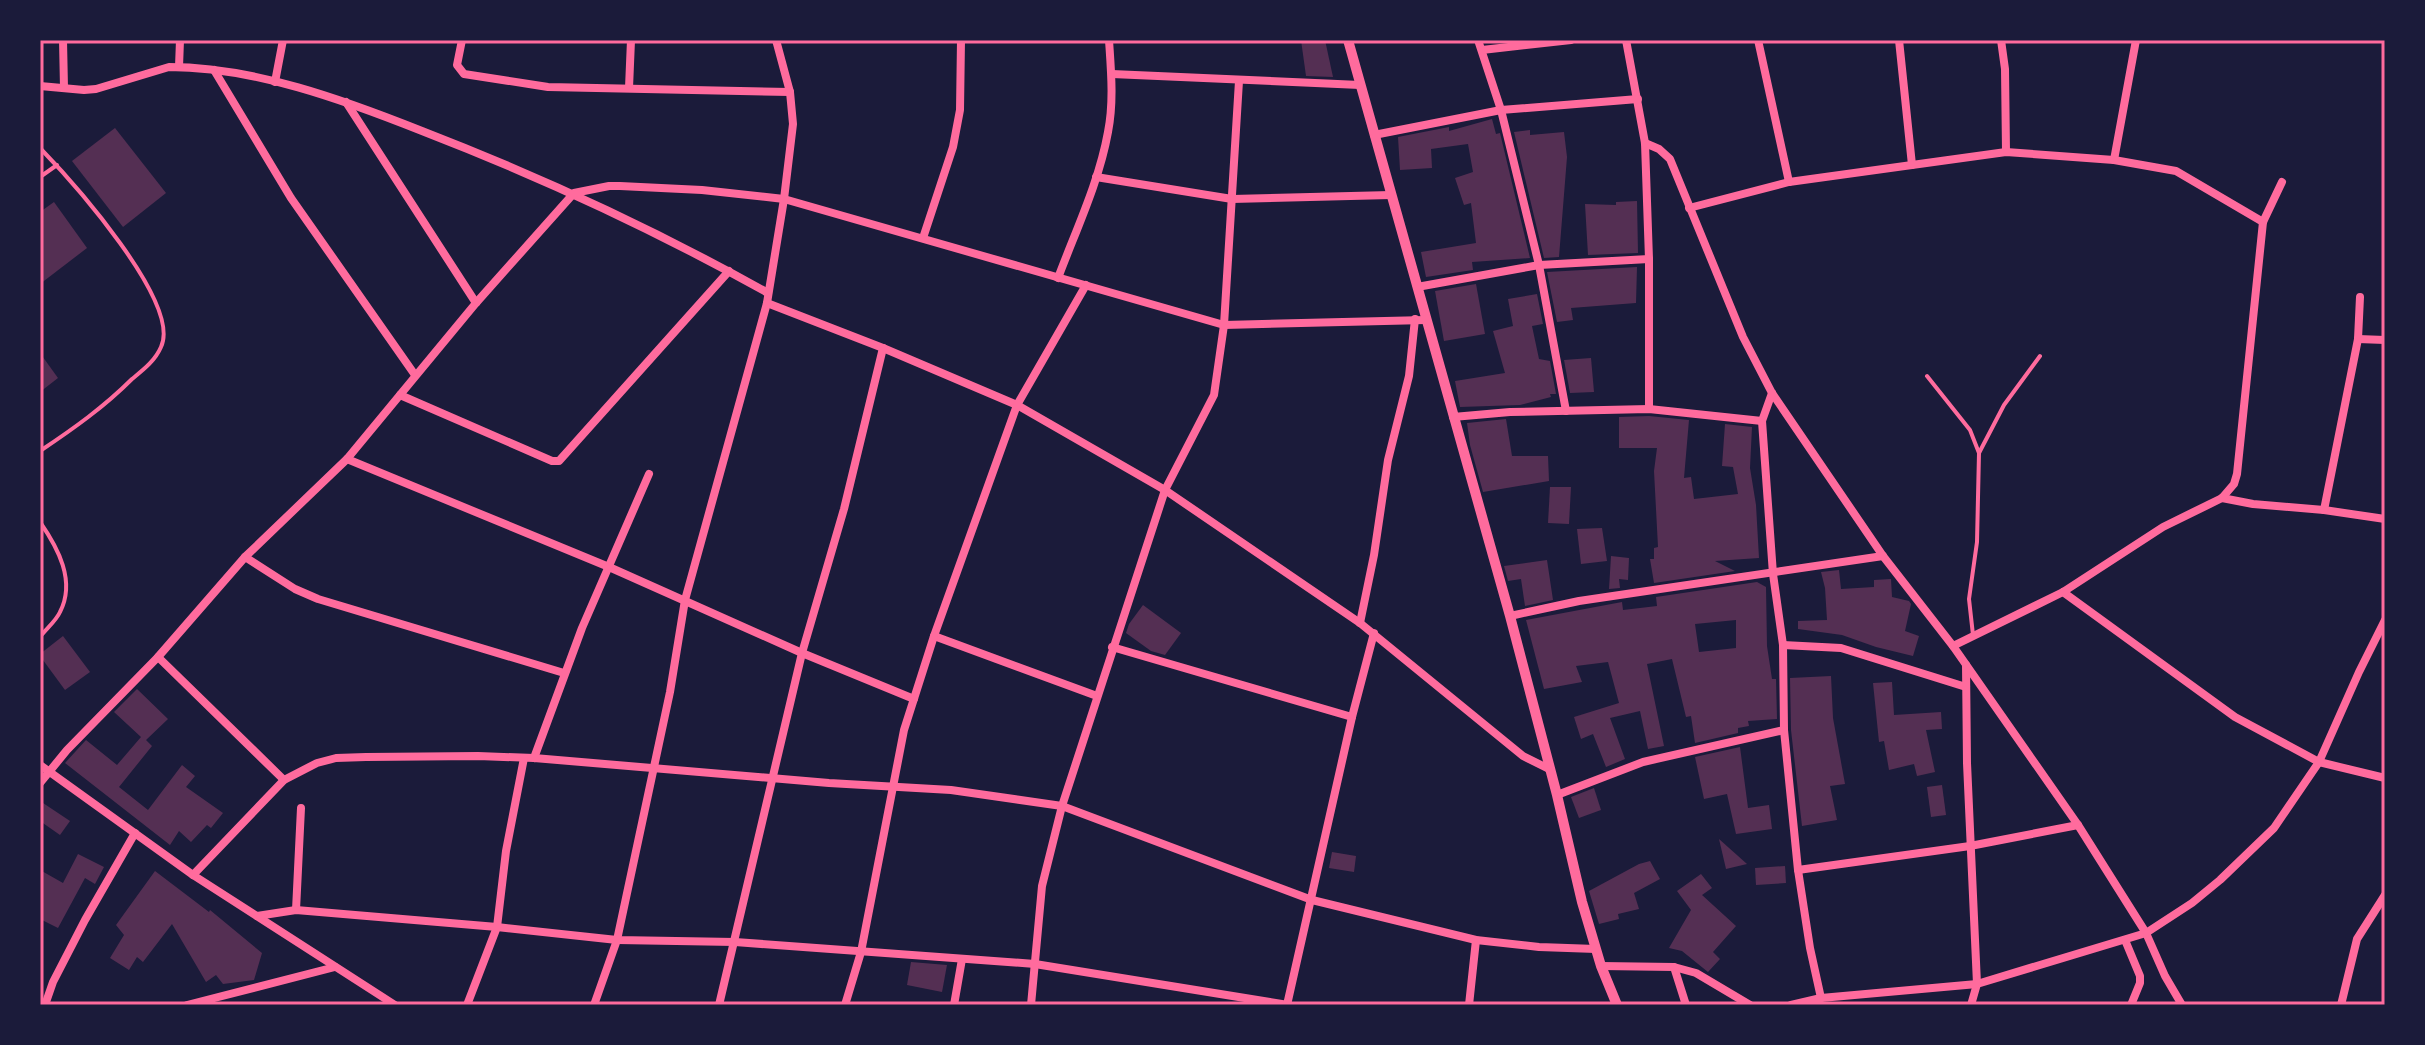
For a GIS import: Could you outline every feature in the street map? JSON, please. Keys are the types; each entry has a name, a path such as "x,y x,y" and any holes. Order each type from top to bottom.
{"street":[{"path":"63,40 64,88"},
{"path":"179,67 180,40"},
{"path":"275,82 283,40"},
{"path":"462,40 457,65 464,74 548,87 790,92"},
{"path":"629,88 631,40"},
{"path":"594,1005 617,940 670,692 685,600 768,298 793,124 790,92 776,40"},
{"path":"923,238 953,147 960,110 961,40"},
{"path":"1058,278 1096,177 1108,133 1112,74 1109,40"},
{"path":"1348,40 1417,287 1421,319 1453,417 1510,616 1596,949 1617,1005"},
{"path":"1478,40 1501,110 1539,265 1566,411"},
{"path":"1482,50 1571,40"},
{"path":"1626,40 1645,143 1649,409"},
{"path":"1758,40 1789,182"},
{"path":"1899,40 1912,165"},
{"path":"2001,40 2005,69 2006,152"},
{"path":"2114,160 2136,40"},
{"path":"40,86 96,89 169,67 214,70 275,82 345,101 574,193 729,271 768,298 1017,405 1165,490 1374,633 1523,756 1549,769"},
{"path":"214,70 291,198 415,375"},
{"path":"1112,74 1360,85"},
{"path":"1031,1005 1042,886 1062,806 1165,490 1214,395 1224,325 1239,81"},
{"path":"1374,135 1501,110 1638,99"},
{"path":"345,101 476,303"},
{"path":"1645,143 1659,149 1670,159 1743,337 1772,393 1883,556 1953,646 2078,825 2146,933 2182,1005"},
{"path":"1689,208 1789,182 2006,152 2114,160 2176,171 2263,222"},
{"path":"1096,177 1232,199 1391,195"},
{"path":"1953,646 2063,592 2152,534 2222,498 2229,491 2237,474 2263,222 2282,182"},
{"path":"40,783 44,768 158,657 245,557 347,459 476,303 574,193 620,186 702,190 784,199 1224,325 1421,319"},
{"path":"1417,287 1539,265 1649,259"},
{"path":"400,395 552,461 559,461 729,271"},
{"path":"845,1005 861,952 904,730 934,636 1017,405 1086,285"},
{"path":"2324,510 2358,339 2360,297"},
{"path":"1360,623 1388,460 1421,319"},
{"path":"2358,339 2385,340"},
{"path":"719,1005 802,653 844,509 883,348"},
{"path":"1772,393 1762,421 1773,574 1783,645 1784,730 1798,870 1821,998"},
{"path":"1453,417 1510,412 1649,409 1762,421"},
{"path":"347,459 609,567 914,699"},
{"path":"467,1005 497,927 506,851 529,758 649,474"},
{"path":"2222,498 2385,519"},
{"path":"1510,616 1579,601 1883,556"},
{"path":"245,557 295,589 318,599 564,673"},
{"path":"2063,592 2235,717 2319,762 2385,778"},
{"path":"1791,1005 1821,998 1977,984 2146,933 2192,903 2274,828 2319,762 2385,620"},
{"path":"257,916 296,910 617,940 735,942 1035,964 1287,1005 1374,633"},
{"path":"934,636 1097,696"},
{"path":"1783,645 1841,648 1966,687"},
{"path":"1112,647 1352,717"},
{"path":"158,657 284,780"},
{"path":"1966,665 1977,984 1971,1005"},
{"path":"1557,795 1643,762 1784,730"},
{"path":"193,875 284,780 317,763 336,758 529,758 951,790 1062,806 1312,900 1476,940 1596,949"},
{"path":"44,768 193,875 395,1005"},
{"path":"296,910 301,808"},
{"path":"1798,870 1970,846 2078,825"},
{"path":"45,1005 53,982 85,920 135,833"},
{"path":"2341,1005 2357,939 2385,895"},
{"path":"1469,1005 1476,940"},
{"path":"2125,940 2140,976 2131,1005"},
{"path":"954,1005 962,959"},
{"path":"1601,966 1674,967 1696,973 1750,1005"},
{"path":"187,1005 335,967"},
{"path":"1674,967 1686,1005"}],"lane":[{"path":"40,148 129,255 143,275 164,323 163,344 155,358 104,406 40,451"},
{"path":"40,177 57,165"},
{"path":"1979,453 2004,405 2040,356"},
{"path":"1927,376 1970,430 1979,453 1977,542 1969,599 1973,636"},
{"path":"40,522 61,559 66,578 66,594 60,613 40,637"}],"building":[{"path":"1301,40 1325,40 1333,77 1306,76"},
{"path":"1492,119 1496,134 1500,133 1530,258 1472,262 1473,270 1426,277 1421,252 1476,243 1471,203 1464,205 1455,178 1473,172 1468,144 1431,149 1432,168 1400,170 1398,137 1449,127 1449,131"},
{"path":"115,128 166,193 123,227 72,161"},
{"path":"1530,130 1530,135 1564,132 1567,157 1559,257 1544,258 1514,132"},
{"path":"1637,201 1638,253 1588,255 1585,204 1616,205 1616,202"},
{"path":"54,202 87,248 40,284 40,212"},
{"path":"1637,267 1636,303 1571,308 1573,320 1557,322 1547,272"},
{"path":"1476,284 1485,334 1444,341 1435,291"},
{"path":"1537,294 1543,324 1532,326 1539,359 1550,361 1556,394 1520,405 1460,407 1455,381 1505,373 1493,331 1513,326 1508,299"},
{"path":"40,353 58,378 40,392"},
{"path":"1591,358 1594,392 1570,393 1564,360"},
{"path":"1619,417 1689,420 1684,478 1691,477 1694,499 1738,494 1733,467 1722,466 1725,424 1752,427 1750,468 1759,558 1715,561 1735,571 1654,583 1650,559 1654,559 1654,548 1658,547 1654,471 1657,448 1619,448"},
{"path":"1506,419 1512,456 1548,456 1549,481 1483,492 1467,423"},
{"path":"1550,487 1571,487 1569,524 1548,523"},
{"path":"1602,528 1607,561 1581,564 1577,529"},
{"path":"1611,556 1629,558 1628,580 1619,579 1620,588 1609,589"},
{"path":"1547,560 1553,600 1525,606 1521,579 1508,581 1504,566"},
{"path":"1839,570 1841,589 1874,587 1874,580 1891,579 1892,597 1911,604 1905,631 1919,636 1913,656 1842,635 1798,629 1798,621 1827,620 1821,572"},
{"path":"1757,582 1766,587 1767,646 1772,679 1776,679 1777,719 1748,721 1749,726 1738,728 1738,733 1695,743 1691,716 1686,717 1672,659 1647,664 1664,746 1648,749 1640,711 1610,718 1625,759 1606,767 1593,734 1581,739 1574,717 1619,703 1608,662 1576,666 1582,682 1544,689 1526,620 1622,602 1623,610 1657,606 1656,597","holes":["1736,620 1736,648 1699,652 1695,624"]},
{"path":"1143,605 1181,633 1165,655 1151,651 1126,633"},
{"path":"63,636 90,672 65,690 40,656"},
{"path":"1831,676 1833,718 1845,784 1830,786 1837,820 1802,826 1791,730 1790,678"},
{"path":"1892,682 1894,715 1941,712 1942,729 1926,730 1935,772 1917,776 1914,764 1889,770 1884,741 1879,742 1873,683"},
{"path":"137,689 168,719 146,740 152,746 119,787 148,810 182,765 195,776 186,787 223,813 211,828 207,825 191,842 179,831 170,845 65,763 86,740 117,765 141,737 114,712"},
{"path":"1740,747 1748,808 1769,805 1772,829 1736,834 1727,794 1704,799 1695,757"},
{"path":"1942,785 1946,815 1931,817 1927,787"},
{"path":"1594,788 1601,810 1579,818 1571,797"},
{"path":"40,801 70,821 60,835 40,821"},
{"path":"1719,839 1747,864 1726,869"},
{"path":"1332,852 1356,856 1354,872 1329,868"},
{"path":"78,854 104,867 95,884 85,878 58,928 40,919 40,870 63,883"},
{"path":"1650,861 1660,879 1634,893 1639,909 1618,914 1619,919 1599,924 1589,891"},
{"path":"1785,866 1786,883 1756,885 1755,868"},
{"path":"155,871 210,910 262,953 254,980 223,984 216,975 206,982 172,924 143,962 137,957 129,970 110,958 124,935 116,925"},
{"path":"1701,874 1712,888 1702,895 1736,926 1713,952 1720,959 1708,972 1682,951 1669,948 1691,910 1677,891"},
{"path":"911,962 947,965 942,992 907,985"}]}
